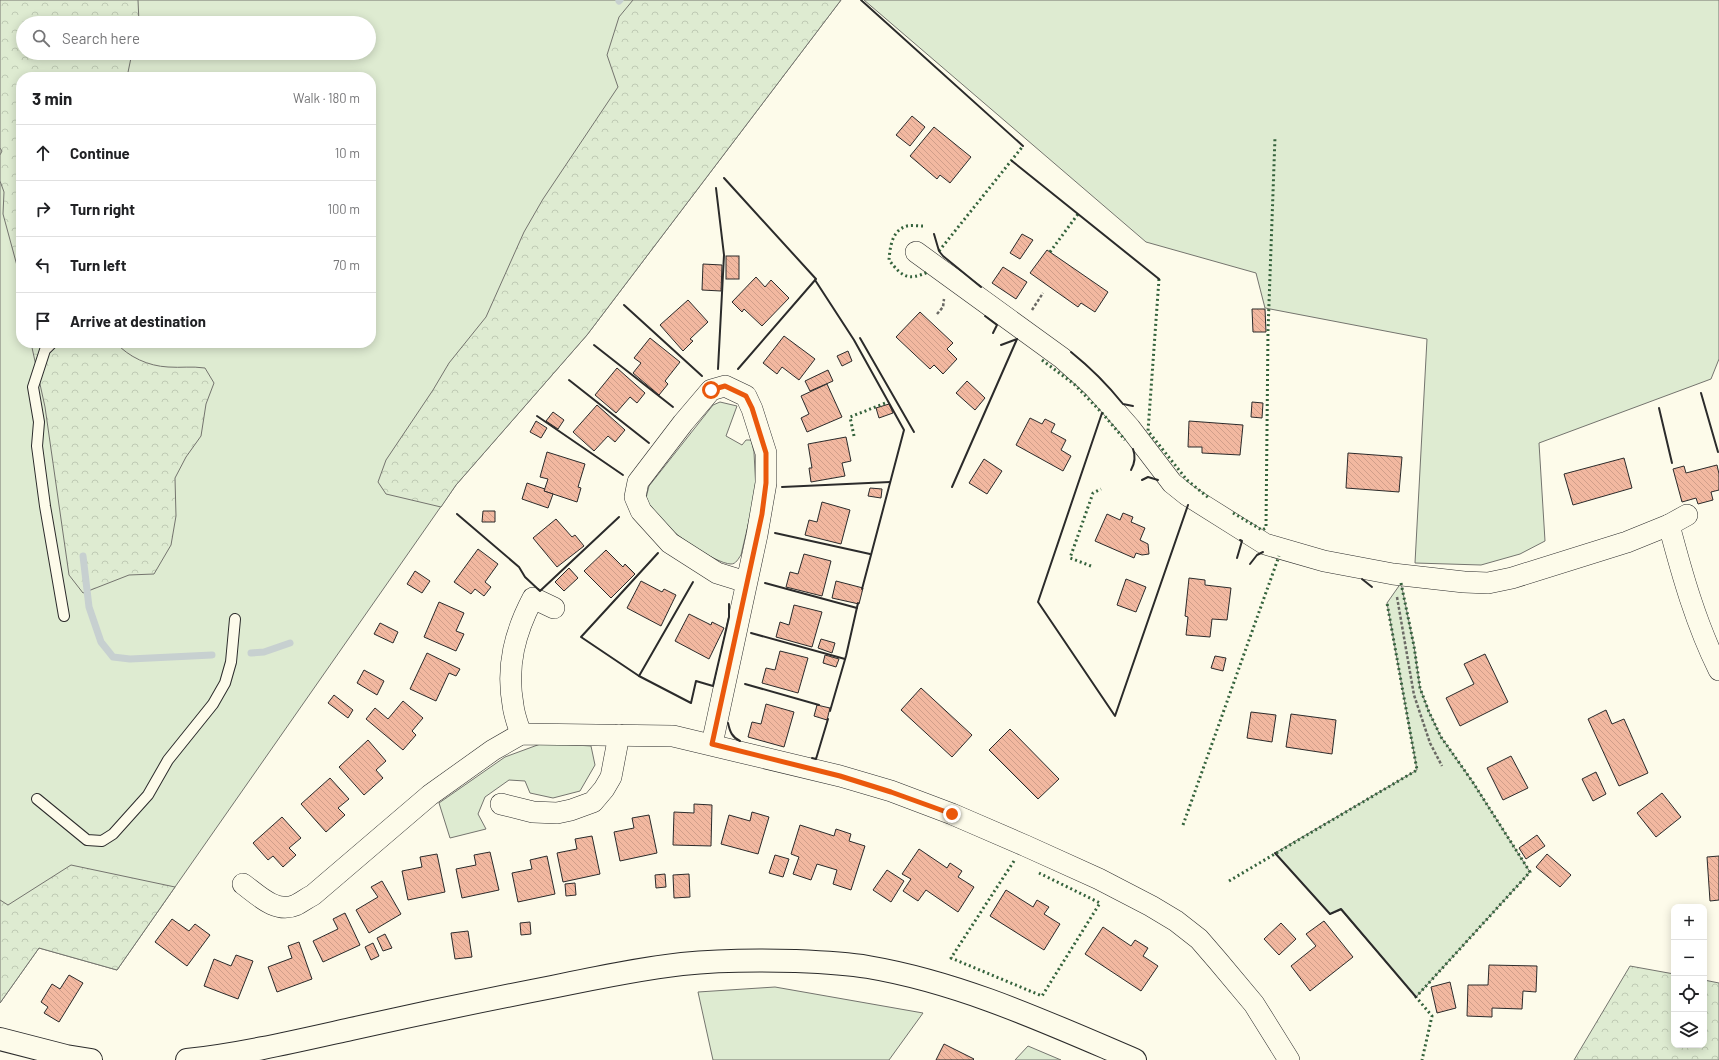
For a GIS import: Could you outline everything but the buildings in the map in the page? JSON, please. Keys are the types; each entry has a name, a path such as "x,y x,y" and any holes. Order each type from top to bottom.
{"main road":[{"path":"187,1060 269,1047 401,1017 639,970 683,964 726,961 774,961 821,962 866,966 911,976 961,990 1012,1008 1135,1060"},
{"path":"0,1039 66,1056 91,1060"}],"street":[{"path":"916,252 1062,358 1094,387 1130,428 1172,483 1187,496 1265,544 1324,561 1393,574 1464,582 1488,583 1512,578 1627,542 1669,525 1687,515"},
{"path":"712,744 762,514 766,483 766,453 752,408 746,396 725,386 711,390 693,411 638,482 635,496 640,511 670,543 717,572 746,582"},
{"path":"1669,525 1681,570 1696,615 1719,670"},
{"path":"521,734 513,706 510,681 513,652 521,620 533,598 554,608"},
{"path":"243,884 270,904 277,907 295,906 312,895 436,791 493,750 521,734 673,736 712,744 840,776 891,792 952,814 1026,846 1099,879 1151,906 1176,921 1199,939 1254,1004 1289,1060"},
{"path":"501,804 533,812 557,813 571,810 593,802 604,789 611,777 619,735"}],"lane":[{"path":"47,348 45,350 33,387 39,422 37,446 45,506 64,616"},
{"path":"37,799 87,840 102,841 113,834 148,795 168,760 216,699 224,683 231,662 235,619"}],"path":[{"path":"1393,574 1414,695 1430,743 1442,766"}],"green space":[{"path":"0,0 841,0 587,335 456,485 117,970 39,948 0,1003"},
{"path":"0,0 138,0 139,16 16,16 16,60 131,60 128,72 16,72 16,262 3,214 4,192 0,181 0,155 2,151 0,148"},
{"path":"633,0 841,0 587,335 456,485 441,507 386,494 378,482 386,460 433,390 449,363 486,317 524,232 543,199 618,87 607,55 619,17"},
{"path":"864,0 1719,0 1719,359 1711,379 1539,443 1545,541 1520,554 1481,565 1415,563 1427,339 1265,308 1256,273 1146,242"},
{"path":"32,348 121,348 139,360 153,365 205,368 214,383 206,404 201,436 186,457 175,478 176,516 171,545 154,574 129,575 83,593 69,575 45,407"},
{"path":"720,402 737,406 726,436 742,445 746,440 751,440 754,452 756,491 741,555 733,564 714,558 680,537 655,514 646,498 649,486 713,405"},
{"path":"1401,583 1414,646 1420,688 1429,712 1441,737 1472,781 1530,872 1416,997 1341,910 1330,914 1275,853 1417,770 1387,603"},
{"path":"543,743 591,746 595,765 580,791 553,798 530,793 525,781 509,780 485,797 478,814 486,829 450,838 439,803 505,757"},
{"path":"71,865 175,887 117,970 39,948 0,1003 0,900 8,905"},
{"path":"1630,966 1671,973 1671,1048 1707,1048 1707,981 1719,983 1719,1060 1574,1060"},
{"path":"775,987 923,1013 889,1060 713,1060 698,992"},
{"path":"1028,1046 1061,1060 1015,1060"}],"waterway":[{"path":"83,556 89,607 101,642 113,657 130,659 212,655"},
{"path":"251,653 264,652 290,643"}],"hedge":[{"path":"1233,513 1262,530 1266,528 1268,331 1275,137"},
{"path":"939,251 1023,146"},
{"path":"1050,252 1078,214"},
{"path":"923,226 907,226 898,231 891,245 889,260 902,274 906,276 910,277 928,272"},
{"path":"1159,279 1148,431 1187,480 1210,499"},
{"path":"1042,360 1074,384 1125,440"},
{"path":"854,436 850,417 888,402"},
{"path":"1091,566 1070,558 1093,493 1101,489"},
{"path":"1183,825 1279,556"},
{"path":"1401,583 1414,646 1420,688 1429,712 1441,737 1472,781 1530,872 1416,997 1432,1016 1422,1060"},
{"path":"1229,881 1417,770 1387,603"},
{"path":"1014,861 951,958 1042,996 1100,903 1039,873"}],"wall":[{"path":"861,0 1023,146"},
{"path":"1012,161 1159,279"},
{"path":"724,178 816,279 738,369"},
{"path":"716,188 724,255 718,369"},
{"path":"934,234 939,251 943,256 981,287"},
{"path":"815,280 854,340 904,430 862,589"},
{"path":"624,305 702,376"},
{"path":"985,316 997,325 993,333"},
{"path":"860,338 914,432"},
{"path":"952,487 1017,339 1001,345"},
{"path":"594,345 673,407"},
{"path":"1071,352 1098,376 1123,404 1133,406"},
{"path":"569,380 649,443"},
{"path":"1701,393 1718,452"},
{"path":"1659,408 1672,463"},
{"path":"1102,413 1038,602 1115,716 1188,505"},
{"path":"537,416 623,475"},
{"path":"1131,470 1135,460 1133,449"},
{"path":"1142,480 1148,477 1158,480"},
{"path":"782,487 890,482"},
{"path":"457,514 519,567 525,577 540,591 619,517"},
{"path":"775,533 870,554"},
{"path":"1237,558 1242,541 1240,540"},
{"path":"1250,564 1257,555 1263,552"},
{"path":"658,553 581,637 639,676 691,703 696,681 713,686 729,617 729,604"},
{"path":"1362,579 1372,587"},
{"path":"639,676 693,582"},
{"path":"765,583 857,608"},
{"path":"830,711 846,656 858,603"},
{"path":"751,633 845,659"},
{"path":"745,684 819,705"},
{"path":"812,758 816,759 828,719"},
{"path":"728,723 732,734 740,741"},
{"path":"1275,853 1330,914 1341,909 1416,997"}],"route":[{"path":"711,390 725,386 746,396 752,408 766,453 766,483 762,514 712,744 840,776 891,792 952,814"}]}
